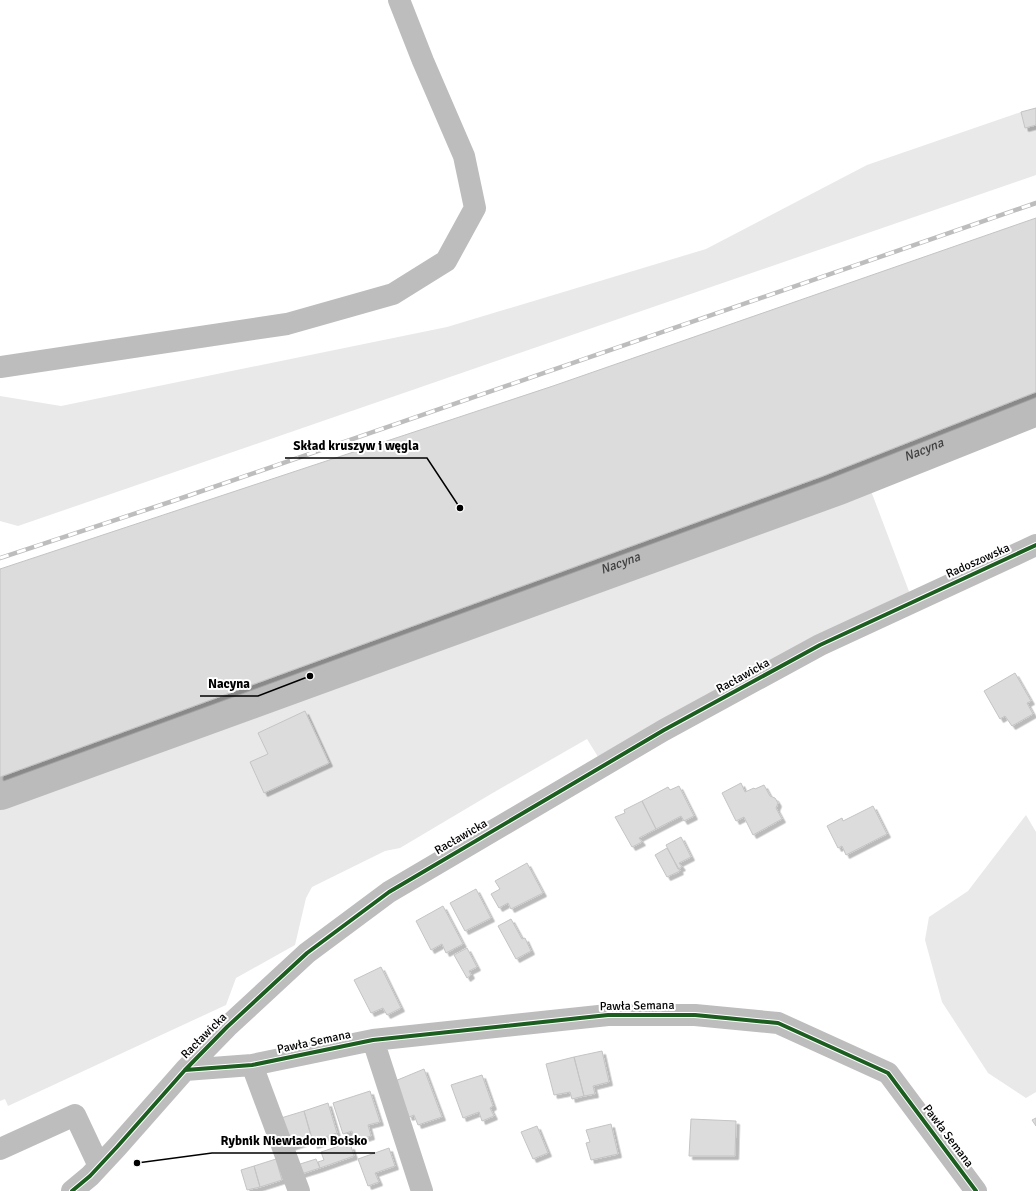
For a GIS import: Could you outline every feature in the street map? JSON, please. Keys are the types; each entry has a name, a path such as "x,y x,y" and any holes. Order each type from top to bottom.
{"street":[{"path":"0,367 286,324 393,294 446,261 475,208 464,156 423,61 399,0"},
{"name":"Radoszowska","path":"929,594 1036,546"},
{"name":"Racławicka","path":"72,1191 90,1176 185,1070 227,1027 307,953 389,892 671,726 820,645 929,594"},
{"name":"Pawła Semana","path":"185,1070 252,1065 372,1040 608,1015 695,1015 778,1023 888,1074 976,1191"},
{"path":"372,1040 422,1191"},
{"path":"252,1065 299,1191"},
{"path":"0,1149 75,1115 99,1166"}],"shaded area":[{"path":"1021,112 1025,128 1036,125 1036,175 18,526 0,521 0,396 61,406 447,327 706,249 867,165"},
{"path":"868,483 910,594 600,760 587,739 400,848 385,851 312,887 306,898 295,945 236,978 226,1005 8,1106 5,1099 0,1101 0,796 243,709 557,603"},
{"path":"1026,815 1036,832 1036,1092 1026,1098 988,1073 942,1002 925,940 929,917 968,891"}],"building":[{"path":"1036,108 1036,125 1025,128 1021,112"},
{"path":"1036,218 1036,392 823,476 0,777 0,569 553,386"},
{"path":"1015,673 1031,701 1027,703 1033,714 1012,726 1005,716 1000,719 984,691"},
{"path":"305,711 329,763 264,793 250,762 268,754 258,733"},
{"path":"741,783 745,792 764,785 770,796 775,798 778,803 776,808 782,819 753,835 744,817 736,821 722,793"},
{"path":"679,786 694,816 684,821 681,816 656,829 642,801 668,787 670,790"},
{"path":"642,801 656,829 639,838 642,842 632,847 615,817 625,813 624,810"},
{"path":"873,806 887,834 846,855 842,846 838,848 827,826 842,818 843,821"},
{"path":"681,837 691,857 679,863 682,867 678,869 666,845"},
{"path":"667,848 680,871 667,877 655,855"},
{"path":"527,863 543,893 511,909 508,903 499,908 491,894 500,889 495,881"},
{"path":"476,889 491,918 465,931 450,903"},
{"path":"443,906 463,944 446,953 442,944 431,950 416,921"},
{"path":"511,919 522,939 525,938 531,951 516,959 498,926"},
{"path":"467,948 477,967 469,971 471,975 467,978 454,955"},
{"path":"381,967 401,1008 387,1015 383,1008 371,1013 354,980"},
{"path":"602,1051 609,1082 593,1086 595,1094 584,1096 574,1057"},
{"path":"574,1057 584,1096 572,1099 570,1092 554,1095 546,1064"},
{"path":"424,1069 442,1117 418,1125 414,1115 409,1117 395,1081"},
{"path":"482,1075 493,1106 490,1108 494,1116 482,1121 479,1112 463,1118 451,1085"},
{"path":"370,1091 380,1122 368,1125 371,1136 355,1141 352,1131 343,1134 333,1103"},
{"path":"328,1103 337,1133 319,1139 320,1143 314,1145 304,1111"},
{"path":"304,1111 312,1140 290,1147 281,1118"},
{"path":"1036,1118 1036,1126 1032,1120"},
{"path":"691,1119 736,1121 735,1156 689,1156"},
{"path":"611,1124 618,1154 591,1160 586,1143 590,1142 586,1130"},
{"path":"537,1126 548,1153 533,1159 521,1132"},
{"path":"345,1144 346,1147 351,1146 354,1156 320,1168 318,1162 324,1160 321,1152"},
{"path":"389,1148 395,1166 375,1173 379,1182 368,1186 358,1159"},
{"path":"276,1159 282,1180 260,1187 254,1166"},
{"path":"316,1159 320,1168 301,1174 297,1165"},
{"path":"254,1166 260,1187 247,1190 241,1170"}],"waterway":[{"name":"Nacyna","path":"0,789 838,484 1036,405"}],"railway":[{"path":"0,558 173,501 1036,203"}],"cycle path":[{"path":"72,1191 90,1176 185,1070 227,1027 307,953 389,892 664,730 820,645 1036,545"},
{"path":"185,1070 252,1065 373,1040 608,1015 695,1015 778,1023 888,1073 976,1191"}],"place":[{"name":"Skład kruszyw i węgla","path":"460,508"},
{"name":"Nacyna","path":"310,676"},
{"name":"Rybnik Niewiadom Boisko","path":"137,1163"}]}
